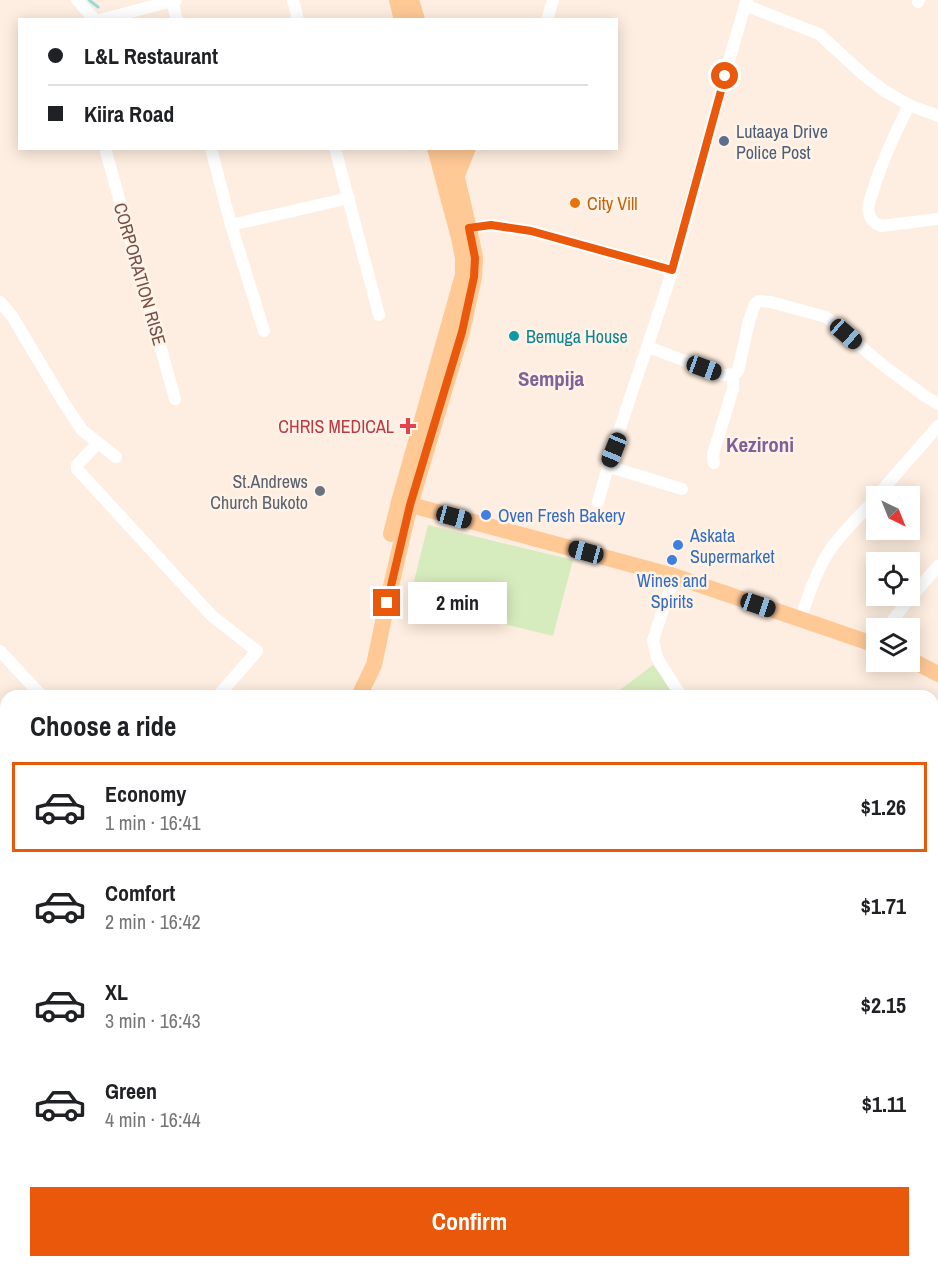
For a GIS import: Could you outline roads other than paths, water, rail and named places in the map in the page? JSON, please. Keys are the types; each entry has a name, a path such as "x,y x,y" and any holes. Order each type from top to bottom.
{"main road":[{"path":"397,0 402,18"},
{"path":"411,0 416,18"},
{"path":"362,690 374,665 404,503 463,275 463,258 459,238 436,150"},
{"path":"404,503 462,332 474,277 475,258 451,150"},
{"path":"457,175 467,150"},
{"path":"404,503 674,576 866,642"},
{"path":"920,665 938,674"}],"street":[{"path":"77,0 93,18"},
{"path":"107,18 174,0 177,18"},
{"path":"293,0 298,18"},
{"path":"548,18 553,0"},
{"path":"598,502 607,466 672,270 746,3 819,34 883,90 909,105 938,116"},
{"path":"909,105 880,167 868,210 874,222 881,226 938,219"},
{"name":"CORPORATION RISE","path":"106,150 176,399"},
{"path":"212,150 231,225 264,331"},
{"path":"336,150 379,315"},
{"path":"231,225 349,198"},
{"path":"469,228 491,225 531,231 672,270"},
{"path":"648,347 723,375 733,375 738,370 755,304 759,301 771,302 826,317 884,366 938,404"},
{"path":"0,302 12,316 82,430 116,457"},
{"path":"714,463 713,454 733,389 733,375"},
{"path":"886,486 938,426"},
{"path":"98,443 77,465 77,469 212,616 257,651 223,690"},
{"path":"607,466 682,489"},
{"path":"800,619 813,582 828,554 866,509"},
{"path":"894,618 938,566"},
{"path":"674,576 653,640 657,658 677,690"},
{"path":"0,651 36,690"}],"waterway":[{"path":"89,0 98,7"}],"place":[{"name":"Lutaaya Drive Police Post","path":"724,141"},
{"name":"City Vill","path":"575,203"},
{"name":"Bemuga House","path":"514,336"},
{"name":"CHRIS MEDICAL","path":"408,426"},
{"name":"St.Andrews Church Bukoto","path":"320,491"},
{"name":"Oven Fresh Bakery","path":"486,515"},
{"name":"Askata Supermarket","path":"678,545"},
{"name":"Wines and Spirits","path":"672,560"}],"district":[{"name":"Sempija","path":"551,378"},
{"name":"Kezironi","path":"760,444"}]}
